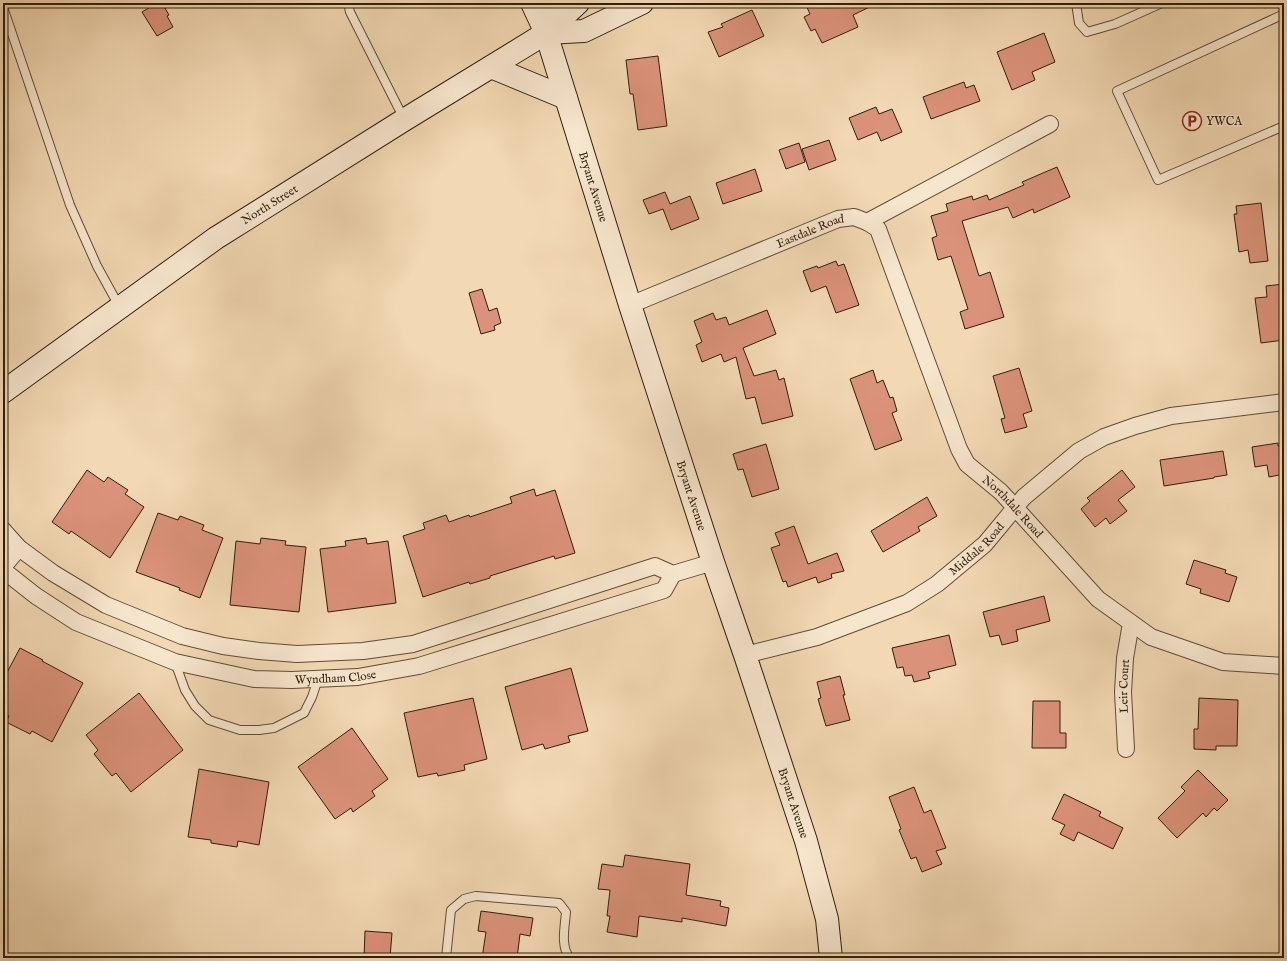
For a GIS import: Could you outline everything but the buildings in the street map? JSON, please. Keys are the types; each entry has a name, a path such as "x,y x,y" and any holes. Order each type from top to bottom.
{"street":[{"name":"Bryant Avenue","path":"532,3 546,33 630,305 713,562 806,841 827,919 831,958"},
{"path":"546,33 553,3"},
{"name":"North Street","path":"3,392 216,238 546,33 578,3"},
{"name":"North Street","path":"546,33 584,31 642,3"},
{"path":"491,67 566,98"},
{"path":"867,222 1050,124"},
{"name":"Eastdale Road","path":"630,305 838,219 854,217 867,222"},
{"name":"Northdale Road","path":"867,222 878,229 959,448 967,464 1001,492 1098,599 1151,637 1223,662 1284,666"},
{"name":"Middale Road","path":"745,655 817,637 907,603 938,584 985,544 1024,497 1079,451 1104,437 1135,426 1172,416 1284,402"},
{"name":"Wyndham Close","path":"3,530 19,548 53,573 106,605 182,636 223,646 297,654 363,651 413,644 655,566 673,574 664,590 419,666 358,677 292,680 254,679 175,662 76,622 36,596 3,569"},
{"path":"3,569 19,548"},
{"path":"673,574 713,562"},
{"name":"Leir Court","path":"1126,749 1123,692 1125,658 1131,623"},
{"path":"175,662 182,636"},
{"path":"413,644 419,666"}],"lane":[{"path":"348,3 350,12 404,120"},
{"path":"1076,3 1079,23 1087,32 1115,24 1162,3"},
{"path":"3,6 70,205 97,266 119,307"},
{"path":"1284,14 1117,91 1158,180 1284,126"},
{"path":"175,662 185,690 195,706 209,720 240,730 274,728 304,713 312,697 318,679"},
{"path":"446,958 451,910 464,899 476,896 559,902 566,912 564,938 567,954 570,958"}],"place":[{"name":"YWCA","path":"1192,121"}]}
